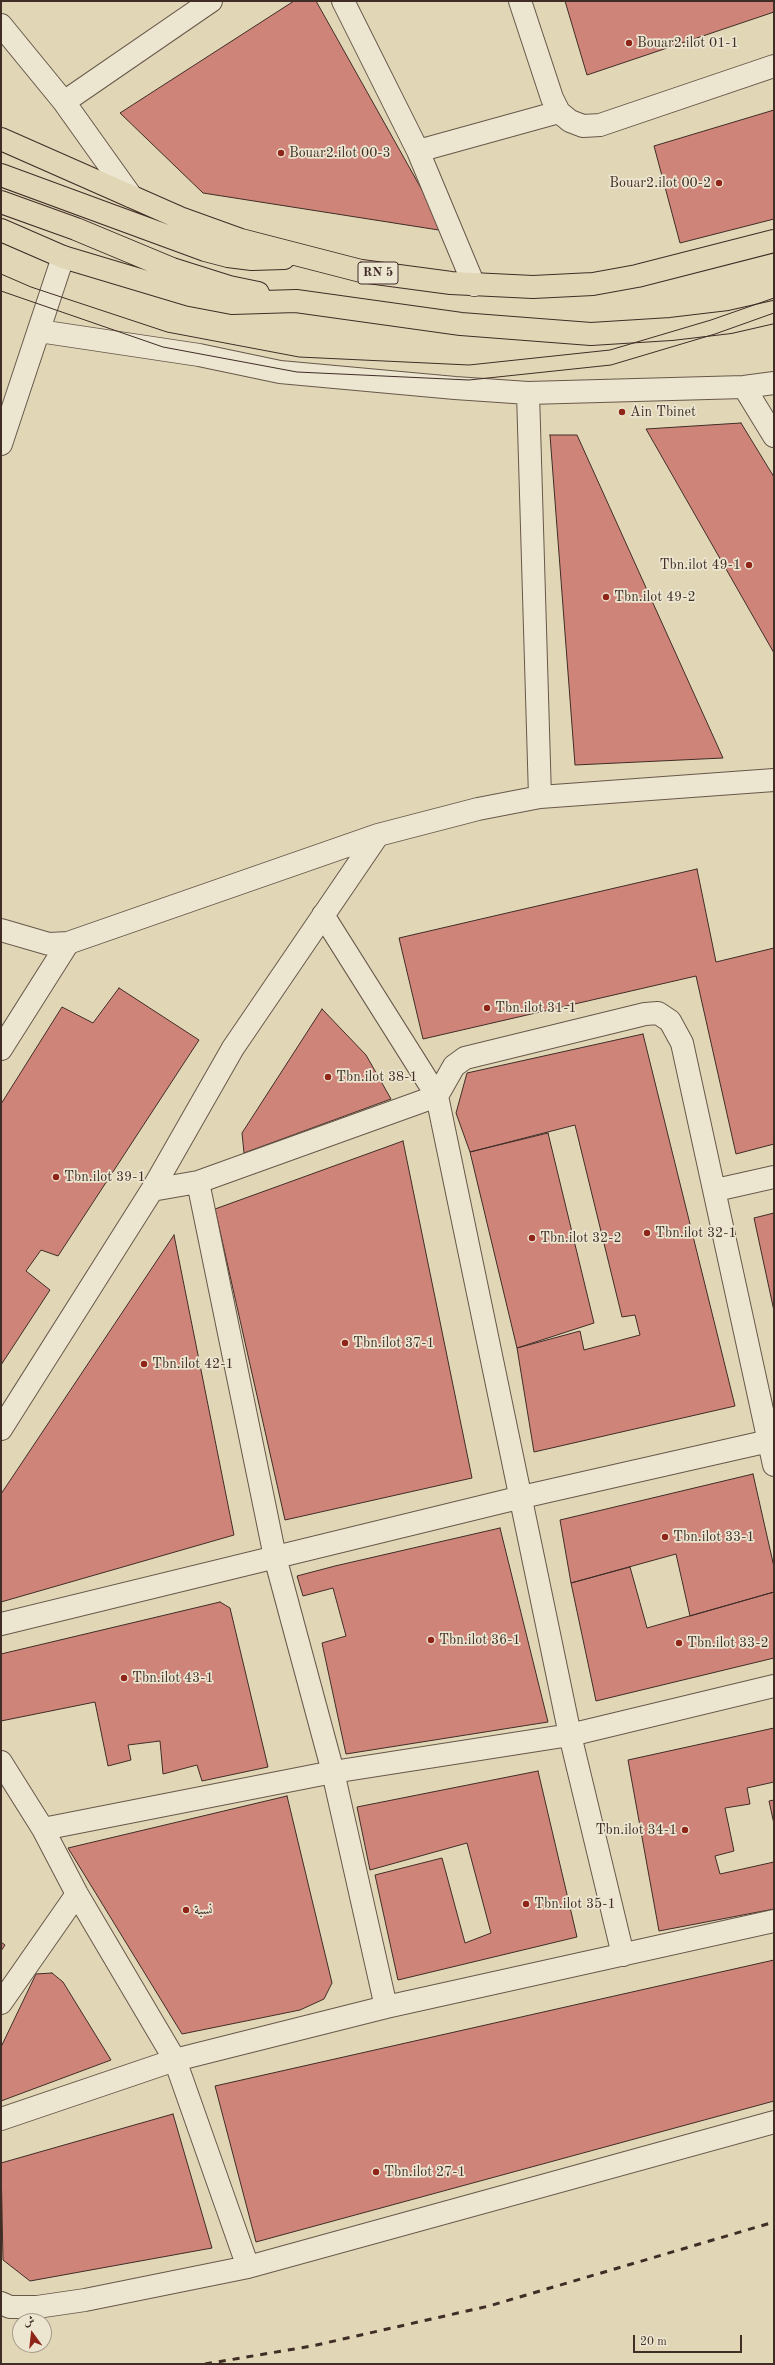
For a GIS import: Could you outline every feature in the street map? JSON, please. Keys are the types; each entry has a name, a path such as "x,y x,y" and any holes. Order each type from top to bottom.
{"main road":[{"name":"RN 5","path":"1,139 217,232 361,271 474,285 533,287 593,284 637,276 774,241"},
{"name":"RN 5","path":"1,175 168,238 228,256 276,259 299,255"},
{"path":"1,202 76,229 172,269 229,287 296,301 461,324 591,334 671,329 730,322 774,312"},
{"path":"1,230 63,257 171,290 213,300 239,303 296,301"}],"street":[{"path":"64,102 211,1"},
{"path":"344,1 418,151 474,285"},
{"path":"520,1 552,98 559,112 570,121 583,126 600,125 774,66"},
{"path":"1,25 64,102 131,196"},
{"path":"418,151 559,112"},
{"path":"1,444 63,257"},
{"path":"38,331 199,355 280,372 528,393 744,387 774,383"},
{"path":"744,387 774,436"},
{"path":"528,393 540,798"},
{"path":"1,930 49,944 68,943 253,877 378,835 478,809 540,798 774,780"},
{"path":"1,1430 152,1190 233,1048 378,835"},
{"path":"323,915 437,1096 522,1497 570,1735 623,1955"},
{"path":"1,1049 68,943"},
{"path":"152,1190 198,1182 437,1096 454,1066 464,1058 646,1014 658,1013 670,1021 682,1043 716,1190 774,1465"},
{"path":"716,1190 774,1177"},
{"path":"198,1182 275,1557 333,1772 386,2007"},
{"path":"1,1624 522,1497 769,1441"},
{"path":"43,1828 333,1772 570,1735 774,1686"},
{"path":"1,1762 43,1828 77,1894 175,2060 248,2267"},
{"path":"1,2003 77,1894"},
{"path":"1,2119 175,2060 386,2007 774,1921"},
{"path":"1,2303 10,2306 37,2307 78,2301 248,2267 774,2122"}],"building":[{"name":"Bouar2.ilot 00-3","path":"294,1 316,1 445,231 203,193 120,113"},
{"name":"Bouar2.ilot 01-1","path":"565,1 774,1 774,12 587,75"},
{"name":"Bouar2.ilot 00-2","path":"774,110 774,219 680,243 654,146"},
{"name":"Tbn.ilot 49-1","path":"741,423 774,477 774,653 646,429"},
{"name":"Tbn.ilot 49-2","path":"550,435 577,435 723,758 575,765"},
{"name":"Tbn.ilot 31-1","path":"697,869 716,962 774,948 774,1144 736,1154 696,976 423,1039 399,938"},
{"name":"Tbn.ilot 39-1","path":"119,988 199,1040 58,1256 41,1250 26,1271 50,1290 1,1365 1,1104 62,1007 93,1023"},
{"name":"Tbn.ilot 38-1","path":"322,1009 366,1055 391,1099 244,1153 242,1133"},
{"name":"Tbn.ilot 32-1","path":"643,1034 735,1406 534,1452 517,1348 580,1331 584,1350 640,1335 635,1315 622,1317 575,1125 470,1152 456,1113 467,1073"},
{"name":"Tbn.ilot 32-2","path":"548,1133 594,1323 517,1348 470,1152"},
{"name":"Tbn.ilot 37-1","path":"403,1141 472,1478 285,1520 215,1209"},
{"path":"774,1213 774,1311 754,1218"},
{"name":"Tbn.ilot 42-1","path":"174,1235 234,1535 1,1602 1,1494"},
{"name":"Tbn.ilot 33-1","path":"753,1474 774,1567 774,1592 690,1616 676,1554 571,1583 560,1520"},
{"name":"Tbn.ilot 36-1","path":"500,1528 548,1722 346,1754 322,1643 346,1636 333,1588 303,1596 297,1576"},
{"name":"Tbn.ilot 33-2","path":"630,1567 647,1628 774,1592 774,1658 596,1701 571,1583"},
{"name":"Tbn.ilot 43-1","path":"220,1602 230,1608 268,1767 202,1781 197,1765 163,1774 160,1741 128,1745 131,1760 108,1766 95,1702 1,1721 1,1654"},
{"name":"Tbn.ilot 34-1","path":"774,1728 774,1782 747,1788 750,1804 725,1808 734,1851 715,1856 720,1874 774,1862 774,1909 659,1931 628,1760"},
{"name":"Tbn.ilot 35-1","path":"538,1771 577,1937 398,1980 375,1875 442,1858 465,1943 491,1933 467,1843 370,1870 357,1807"},
{"path":"287,1796 332,1983 324,1999 300,2010 182,2034 68,1848"},
{"path":"774,1800 774,1824 769,1801"},
{"path":"1,1942 5,1945 1,1951"},
{"name":"Tbn.ilot 27-1","path":"774,1960 774,2101 256,2242 215,2086"},
{"path":"52,1973 63,1982 111,2060 1,2101 1,2047 36,1974"},
{"path":"173,2114 212,2248 30,2281 3,2260 1,2163"}],"tram line":[{"path":"1,274 31,287 167,332 299,357 469,365 610,350 711,320 774,298"},
{"path":"1,291 163,347 297,372 469,380 611,365 715,334 774,313"}],"railway":[{"path":"205,2364 312,2346 489,2306 774,2222"}],"place":[{"name":"Bouar2.ilot 01-1","path":"629,43"},
{"name":"Bouar2.ilot 00-3","path":"281,153"},
{"name":"Bouar2.ilot 00-2","path":"719,183"},
{"name":"Ain Tbinet","path":"622,412"},
{"name":"Tbn.ilot 49-1","path":"749,565"},
{"name":"Tbn.ilot 49-2","path":"606,597"},
{"name":"Tbn.ilot 31-1","path":"487,1008"},
{"name":"Tbn.ilot 38-1","path":"328,1077"},
{"name":"Tbn.ilot 39-1","path":"56,1177"},
{"name":"Tbn.ilot 32-1","path":"647,1233"},
{"name":"Tbn.ilot 32-2","path":"532,1238"},
{"name":"Tbn.ilot 37-1","path":"345,1343"},
{"name":"Tbn.ilot 42-1","path":"144,1364"},
{"name":"Tbn.ilot 33-1","path":"665,1537"},
{"name":"Tbn.ilot 36-1","path":"431,1640"},
{"name":"Tbn.ilot 33-2","path":"679,1643"},
{"name":"Tbn.ilot 43-1","path":"124,1678"},
{"name":"Tbn.ilot 34-1","path":"685,1830"},
{"name":"Tbn.ilot 35-1","path":"526,1904"},
{"name":"نسبة","path":"186,1910"},
{"name":"Tbn.ilot 27-1","path":"376,2172"}]}
